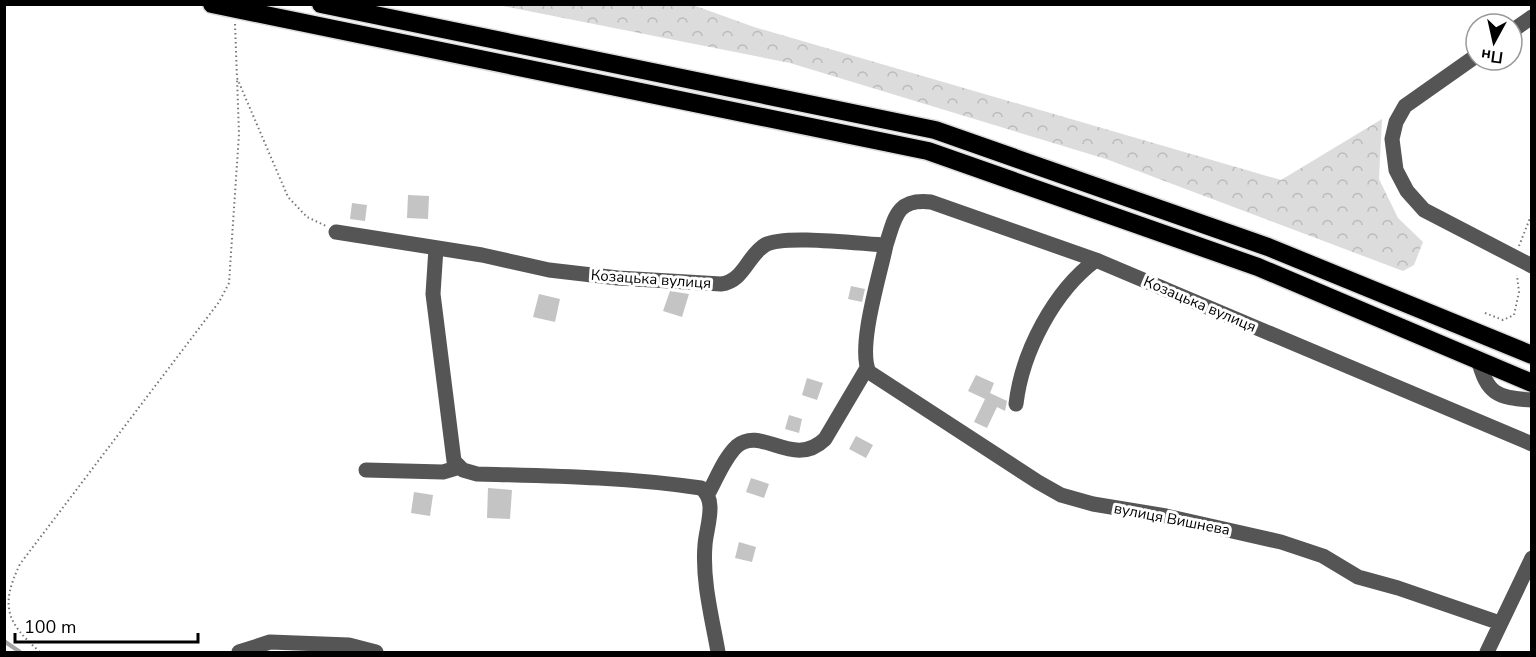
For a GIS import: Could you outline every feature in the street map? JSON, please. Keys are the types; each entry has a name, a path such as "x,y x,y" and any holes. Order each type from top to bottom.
{"highway":[{"path":"212,4 928,151 1258,267 1532,383"},
{"path":"321,4 935,130 1268,247 1532,355"}],"street":[{"path":"1464,64 1405,106 1396,122 1392,154 1396,170 1407,191 1424,210 1532,266"},
{"name":"Козацька вулиця","path":"867,368 864,361 865,342 886,245 898,211 906,204 918,201 931,202 1096,260 1532,444"},
{"name":"Козацька вулиця","path":"336,232 561,271 618,278 721,284 736,279 754,255 773,242 886,245"},
{"path":"436,248 433,294 452,454 460,467 477,474 579,475 654,481 701,488 708,494 710,505 704,565 718,652"},
{"path":"1016,404 1018,387 1028,359 1052,310 1072,280 1096,260"},
{"path":"1478,359 1486,384 1493,392 1502,396 1532,400"},
{"path":"708,494 733,451 746,442 754,441 795,451 816,447 825,439 867,368"},
{"name":"вулиця Вишнева","path":"867,368 894,389 1061,495 1093,504 1166,516 1281,542 1323,556 1358,577 1398,588 1500,623"},
{"path":"366,470 443,472 460,467"},
{"path":"1487,652 1531,560"},
{"path":"239,652 270,642 349,645 376,652"}],"path":[{"path":"40,652 19,634 7,612 10,585 21,564 219,302 229,283 239,134 234,9"},
{"path":"237,78 288,197 307,217 336,232"},
{"path":"1485,314 1503,320 1514,315 1519,292 1515,258 1532,213"}],"green space":[{"path":"498,5 693,5 754,27 1281,180 1382,119 1379,179 1398,218 1423,242 1414,265 1403,271 1106,159 790,63"}],"building":[{"path":"408,195 429,196 428,219 407,218"},
{"path":"352,203 367,205 365,221 350,219"},
{"path":"851,286 865,289 862,302 848,299"},
{"path":"670,291 689,294 682,317 663,311"},
{"path":"539,294 560,299 555,322 533,317"},
{"path":"976,375 994,383 990,393 1007,401 1005,411 997,407 987,428 974,422 985,399 968,391"},
{"path":"807,378 823,383 817,400 802,395"},
{"path":"789,415 802,419 799,433 785,429"},
{"path":"856,436 873,445 866,458 849,449"},
{"path":"751,478 769,484 764,498 746,492"},
{"path":"488,488 512,490 510,519 487,518"},
{"path":"414,492 433,495 430,516 411,513"},
{"path":"739,542 756,547 752,562 735,558"}],"waterway":[{"path":"4,641 20,652"}]}
